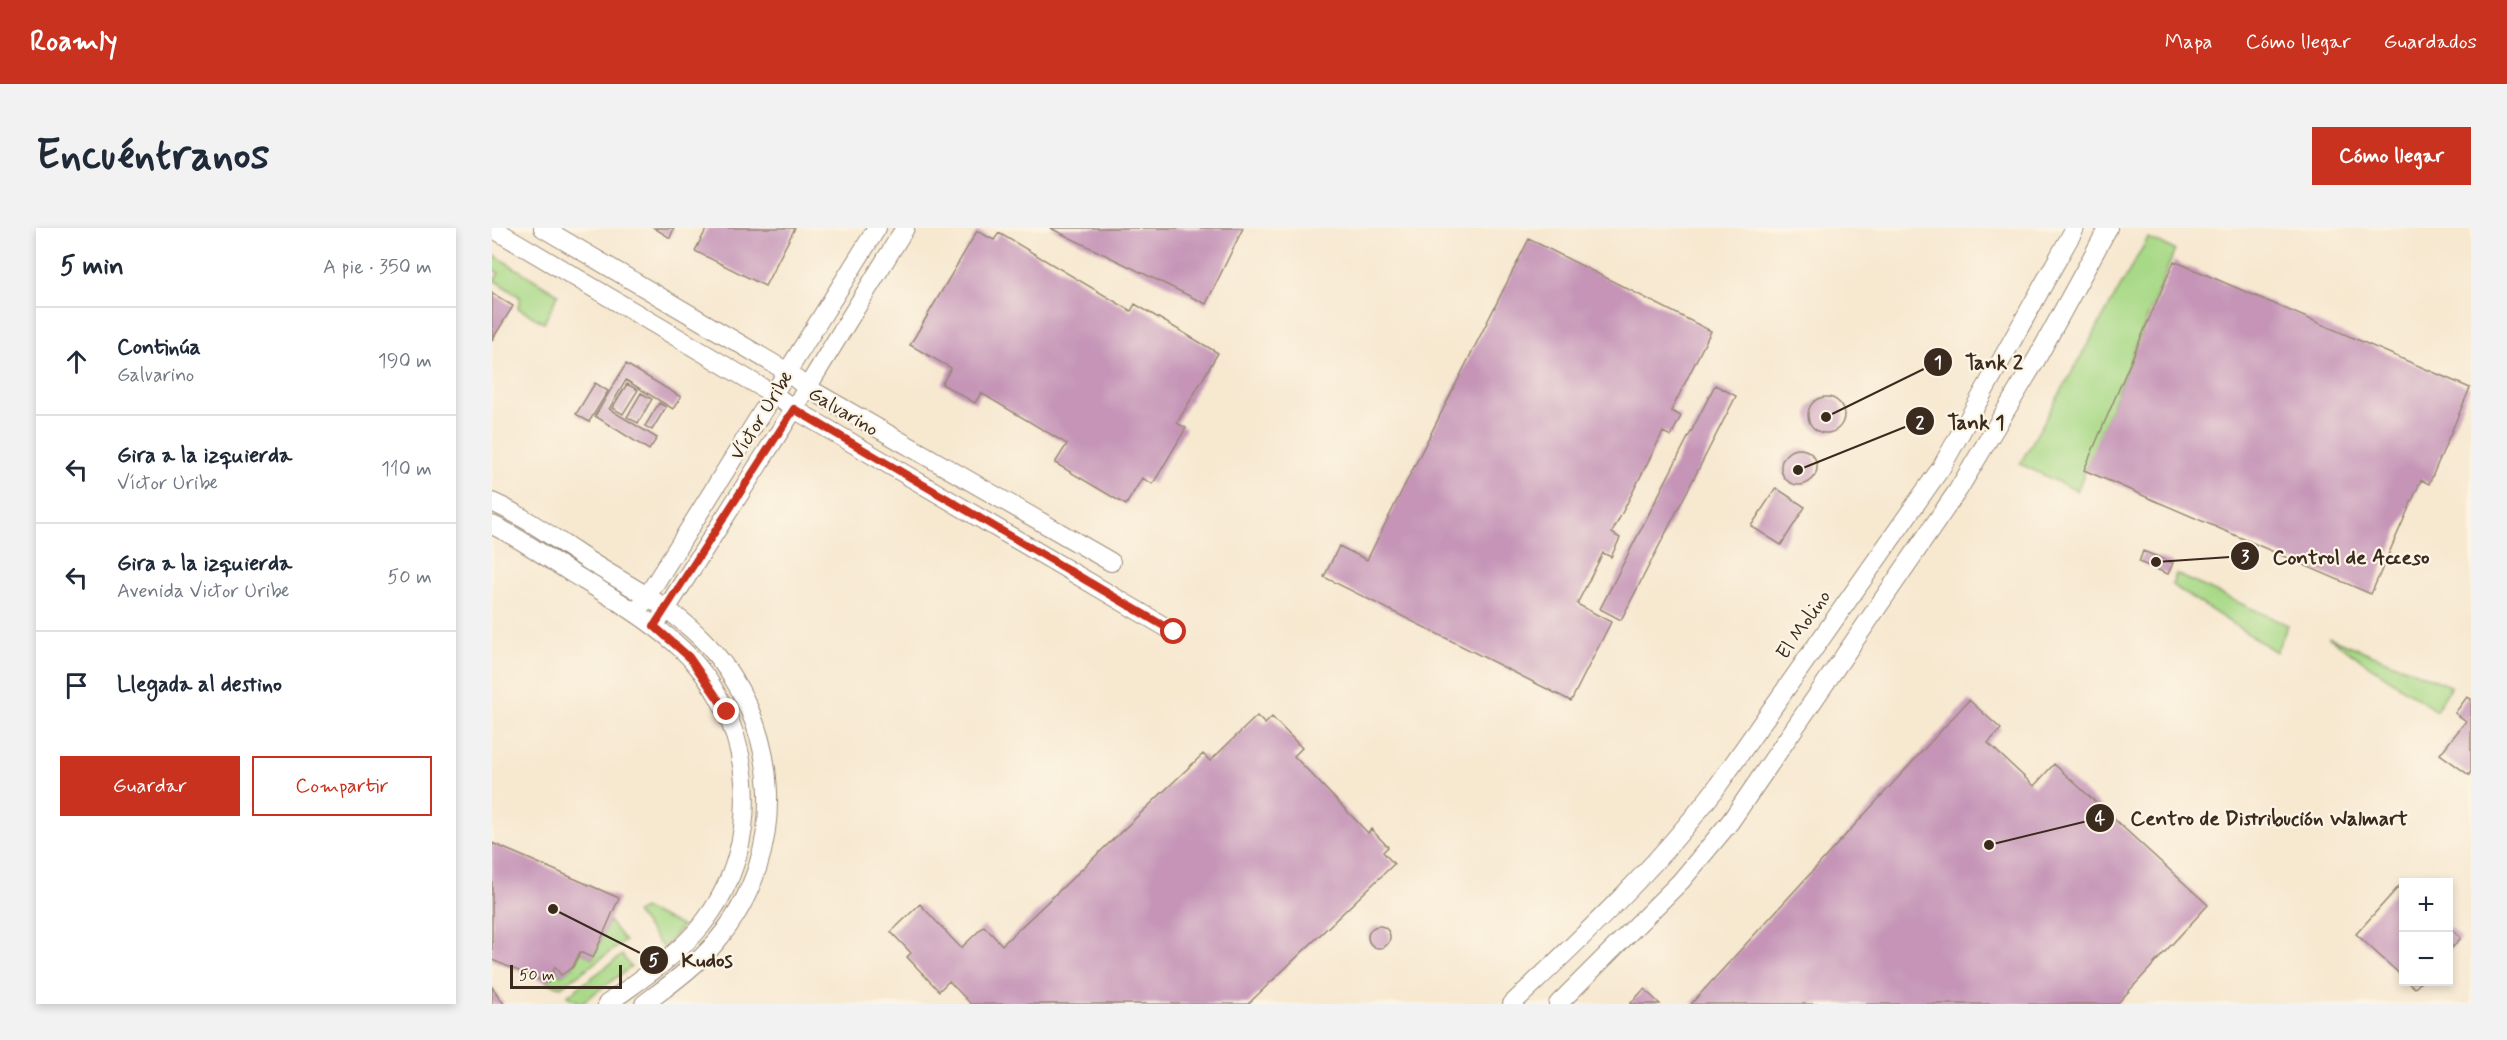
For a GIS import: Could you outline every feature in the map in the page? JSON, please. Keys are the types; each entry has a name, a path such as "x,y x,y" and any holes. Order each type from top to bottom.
{"street":[{"name":"Galvarino","path":"492,228 773,394 794,409 1174,632"},
{"name":"Galvarino","path":"543,228 786,371 806,387 1111,562"},
{"name":"Víctor Uribe","path":"637,613 877,228"},
{"name":"Víctor Uribe","path":"654,626 794,409 905,228"},
{"name":"El Molino","path":"1512,1004 1632,888 1678,837 1941,468 2075,228"},
{"path":"1557,1004 1627,937 1698,862 1730,822 1959,489 2036,360 2106,230"},
{"path":"492,502 667,609 715,654 750,710 767,765 768,814 758,872 738,912 705,955 644,1004"},
{"path":"1029,548 1043,524"},
{"path":"492,525 637,613 689,657 727,712 743,766 745,821 740,849 728,880 702,925 668,959 607,1004"},
{"path":"1678,837 1693,843 1698,852 1698,862"}],"green space":[{"path":"2148,238 2175,250 2077,491 2020,464"},
{"path":"492,254 558,294 544,323 518,308 520,297 494,280 499,273 492,269"},
{"path":"2176,574 2288,625 2276,652 2172,585"},
{"path":"2328,637 2451,686 2436,711"},
{"path":"644,909 682,926 662,947 636,913"},
{"path":"609,921 625,941 561,987 548,983 555,967 561,975 573,967 580,952 593,958"},
{"path":"622,955 631,967 581,1003 567,996"}],"building":[{"path":"654,228 674,228 670,238"},
{"path":"707,228 795,228 765,286 695,251"},
{"path":"1050,228 1243,228 1206,304"},
{"path":"977,231 994,240 999,233 1131,311 1135,304 1218,353 1177,423 1186,428 1153,484 1142,478 1126,505 1055,463 1067,444 981,393 975,403 942,384 951,368 910,345"},
{"path":"1529,239 1711,331 1671,411 1681,416 1671,436 1663,432 1612,533 1620,538 1611,557 1603,553 1577,604 1611,622 1571,701 1324,577 1339,546 1367,560"},
{"path":"2174,261 2470,388 2429,484 2421,480 2371,594 2084,470"},
{"path":"492,293 513,306 492,340"},
{"path":"626,364 681,397 673,409 626,380 609,409 657,438 649,450 595,416"},
{"path":"595,383 608,391 589,422 576,414"},
{"path":"627,384 638,390 623,414 612,408"},
{"path":"1715,385 1736,396 1621,620 1600,609"},
{"path":"641,393 652,399 638,423 627,417"},
{"path":"1826,397 1839,402 1844,415 1839,428 1826,433 1813,428 1808,415 1813,402"},
{"path":"659,403 666,407 652,430 645,426"},
{"path":"1799,449 1812,454 1817,467 1812,480 1799,485 1786,480 1781,467 1786,454"},
{"path":"1776,488 1805,507 1781,545 1751,526"},
{"path":"2143,551 2173,563 2168,574 2139,562"},
{"path":"2467,697 2471,699 2471,771 2469,775 2440,754 2466,721 2455,713"},
{"path":"1969,700 2001,729 1988,743 2034,786 2054,764 2208,905 2117,1004 1691,1004"},
{"path":"1257,716 1265,724 1272,717 1302,748 1294,756 1368,833 1371,829 1388,847 1383,852 1394,864 1248,1004 971,1004 949,981 939,991 907,957 911,953 891,932 920,904 961,948 984,926 1002,945 1203,754 1210,761"},
{"path":"492,843 619,898 593,958 580,952 573,967 561,975 555,967 548,983 492,960"},
{"path":"2399,886 2399,973 2356,934"},
{"path":"1379,926 1387,929 1390,937 1387,945 1379,948 1371,945 1368,937 1371,929"},
{"path":"2453,931 2461,938 2453,947"},
{"path":"492,987 504,1004 492,1004"},
{"path":"1644,989 1660,1004 1630,1004"}],"place":[{"name":"Tank 2","path":"1826,417"},
{"name":"Tank 1","path":"1798,470"},
{"name":"Control de Acceso","path":"2156,562"},
{"name":"Centro de Distribución Walmart","path":"1989,845"},
{"name":"Kudos","path":"553,909"}],"route":[{"path":"727,712 689,657 654,626 794,409 1174,632"}]}
